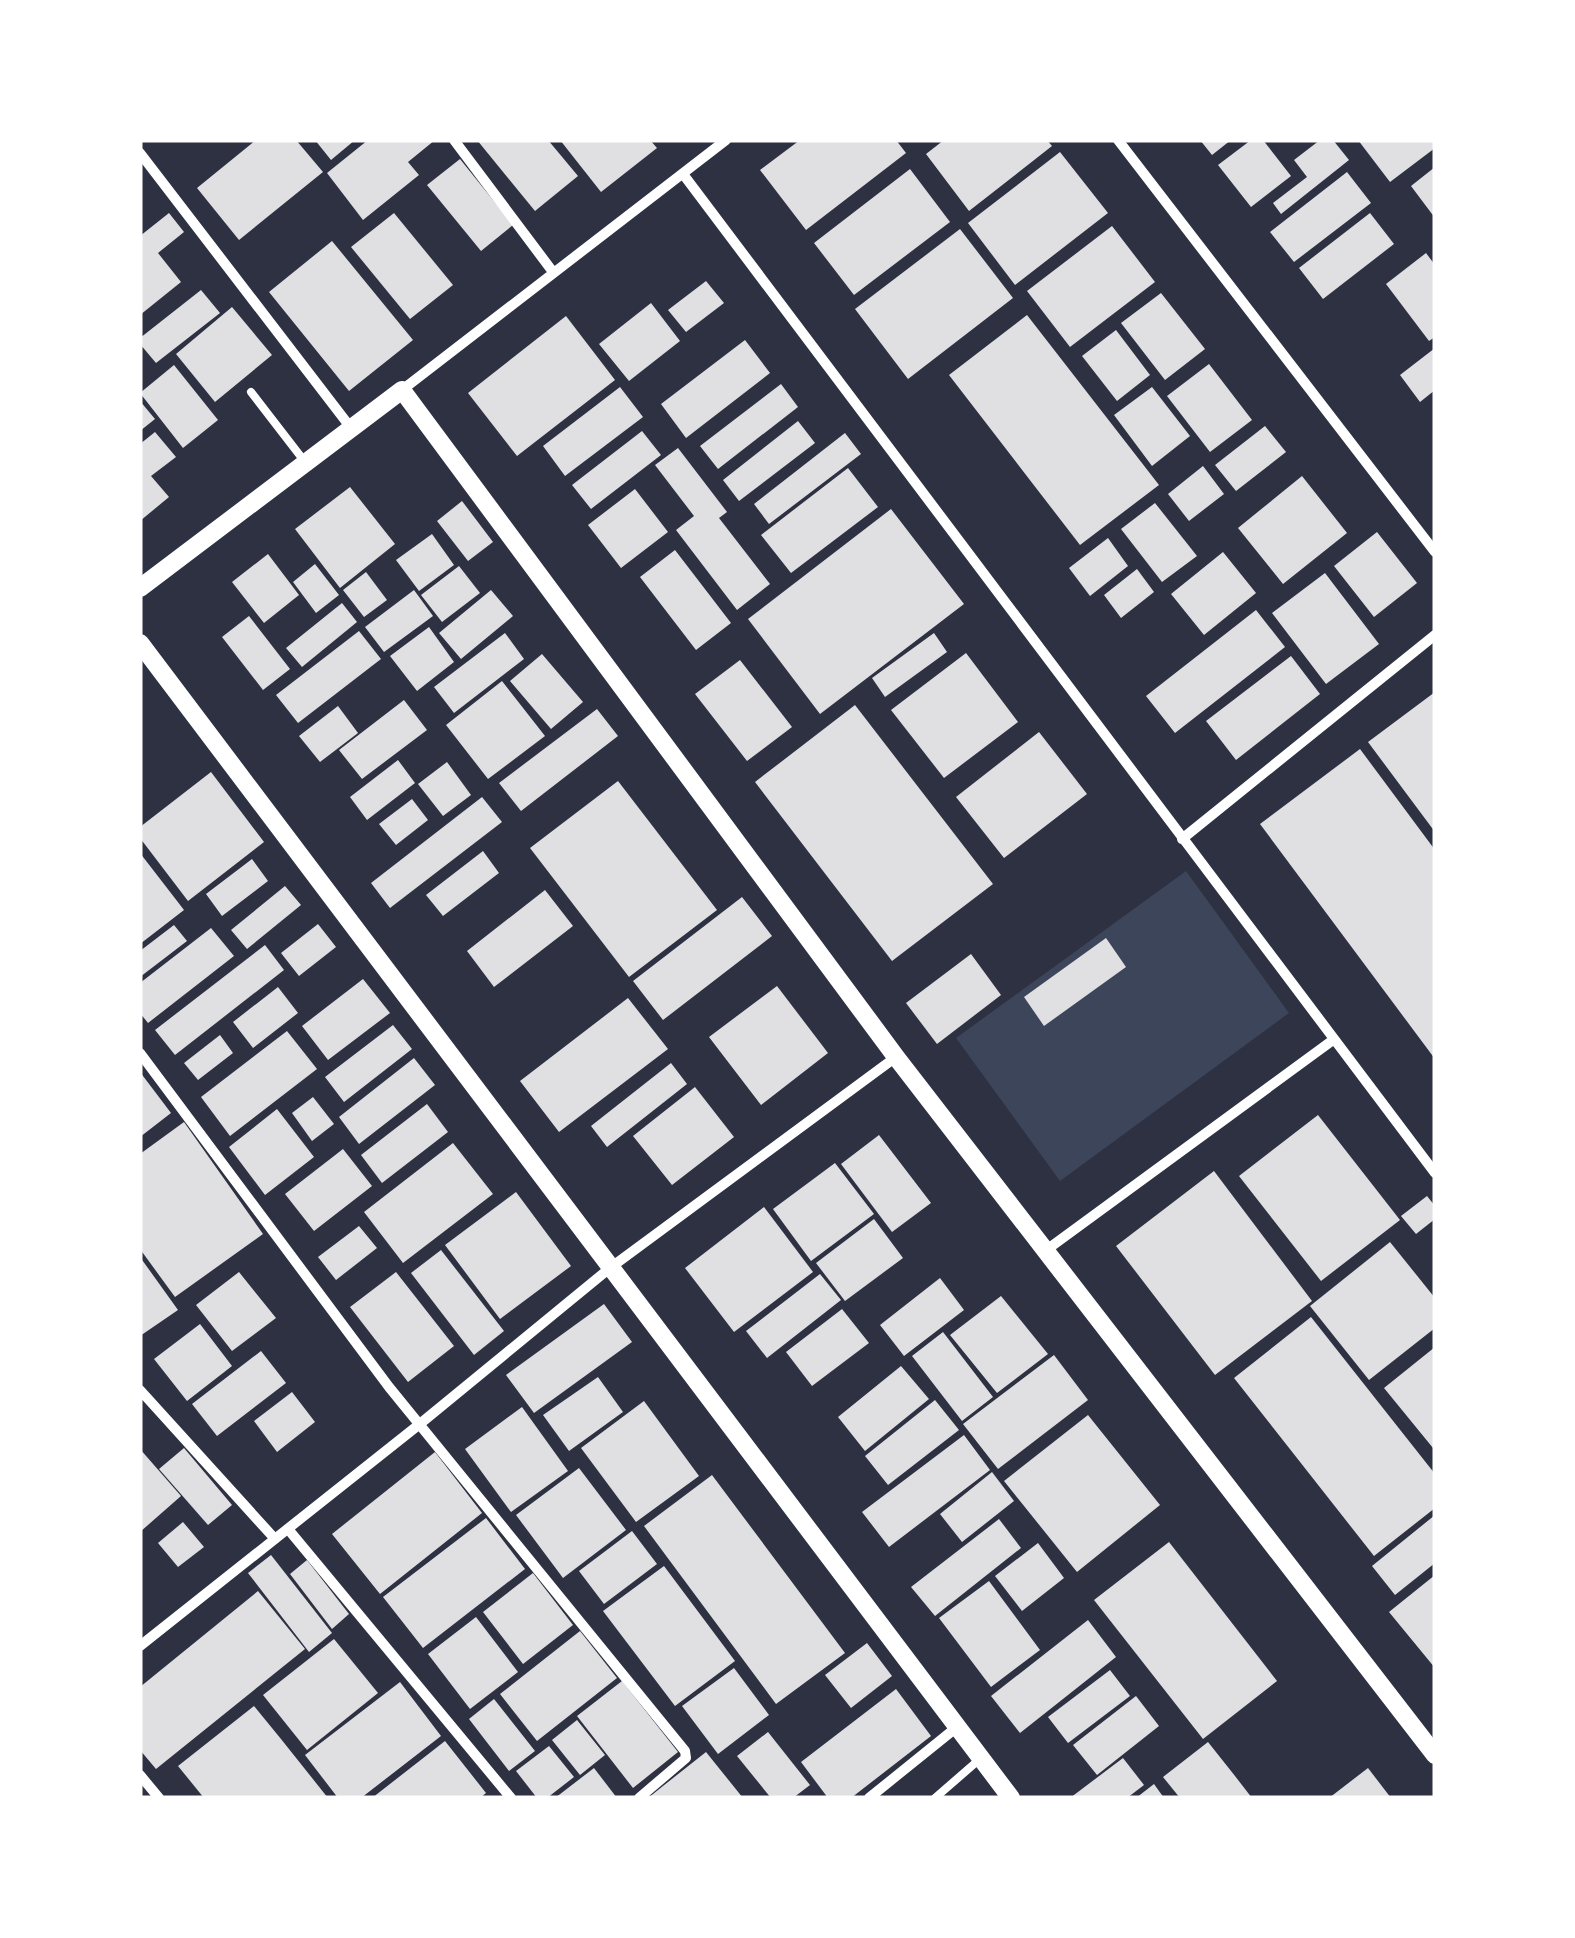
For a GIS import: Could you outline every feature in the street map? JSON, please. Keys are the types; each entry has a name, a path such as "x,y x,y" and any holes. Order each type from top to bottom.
{"street":[{"path":"454,140 554,272"},
{"path":"140,588 726,140"},
{"path":"1118,140 1435,552"},
{"path":"140,153 351,428"},
{"path":"684,174 1435,1173"},
{"path":"402,390 896,1057 1435,1754"},
{"path":"1182,839 1435,635"},
{"path":"140,643 1011,1798"},
{"path":"1045,1251 1333,1040"},
{"path":"140,1053 388,1387 687,1755 639,1798"},
{"path":"140,1646 610,1268 896,1057"},
{"path":"140,1390 275,1539"},
{"path":"288,1528 511,1798"},
{"path":"869,1798 957,1727"},
{"path":"140,1775 159,1798"}],"lane":[{"path":"250,392 305,462"},
{"path":"936,1798 980,1758"}],"shaded area":[{"path":"1186,871 1289,1013 1060,1181 956,1038"}],"building":[{"path":"256,140 296,140 323,172 239,240 197,188"},
{"path":"315,140 355,140 331,160"},
{"path":"368,140 435,140 408,162 419,175 363,220 327,173"},
{"path":"477,140 548,140 578,176 535,211"},
{"path":"560,140 650,140 657,148 601,192"},
{"path":"800,140 896,140 906,153 806,230 760,170"},
{"path":"944,140 1047,140 1052,146 969,211 926,154"},
{"path":"1200,140 1231,140 1212,155"},
{"path":"1251,140 1263,140 1291,176 1251,207 1218,165"},
{"path":"1320,140 1333,140 1349,160 1281,214 1273,203 1307,177 1294,160"},
{"path":"1358,140 1435,140 1435,148 1390,182"},
{"path":"1060,152 1108,213 1015,285 968,223"},
{"path":"460,159 513,225 481,251 427,185"},
{"path":"1435,167 1435,218 1411,186"},
{"path":"910,169 950,222 854,295 814,243"},
{"path":"1347,172 1371,203 1294,262 1270,232"},
{"path":"169,213 184,232 158,253 181,282 140,315 140,236"},
{"path":"394,213 453,285 410,319 351,247"},
{"path":"1370,213 1394,244 1323,299 1299,268"},
{"path":"1112,226 1155,282 1070,347 1027,291"},
{"path":"960,229 1013,298 908,379 855,309"},
{"path":"332,241 413,340 349,391 269,292"},
{"path":"1426,253 1435,265 1435,337 1429,341 1386,284"},
{"path":"706,281 724,303 686,332 668,310"},
{"path":"201,290 220,313 156,363 140,344 140,338"},
{"path":"1161,293 1205,349 1165,380 1121,323"},
{"path":"651,303 680,341 629,381 599,344"},
{"path":"232,307 272,355 215,402 176,354"},
{"path":"1027,315 1159,485 1080,545 949,375"},
{"path":"566,316 615,380 517,456 468,393"},
{"path":"1116,330 1150,375 1117,401 1082,356"},
{"path":"745,340 770,373 686,438 661,404"},
{"path":"1435,348 1435,390 1420,402 1400,375"},
{"path":"1209,364 1252,420 1210,452 1167,396"},
{"path":"174,365 218,420 183,448 140,393"},
{"path":"781,384 798,407 718,469 700,446"},
{"path":"620,387 643,417 565,476 543,446"},
{"path":"1152,387 1190,436 1152,466 1114,415"},
{"path":"140,401 155,419 140,431"},
{"path":"798,421 815,443 739,501 723,480"},
{"path":"1265,426 1286,452 1236,491 1215,465"},
{"path":"642,431 661,455 591,509 572,485"},
{"path":"155,432 176,457 151,476 169,497 140,521 140,444"},
{"path":"845,433 861,454 769,524 754,504"},
{"path":"678,448 727,512 719,518 770,584 737,610 676,530 694,516 655,465"},
{"path":"1203,466 1224,494 1189,521 1168,494"},
{"path":"848,468 878,507 791,573 761,535"},
{"path":"1302,476 1347,533 1283,584 1238,528"},
{"path":"350,487 395,544 340,588 295,529"},
{"path":"635,489 668,532 621,568 588,525"},
{"path":"462,501 493,542 468,561 437,521"},
{"path":"1155,503 1197,556 1162,582 1121,529"},
{"path":"891,509 964,604 820,714 748,619"},
{"path":"1377,532 1417,583 1374,617 1334,566"},
{"path":"432,534 454,565 419,591 396,560"},
{"path":"1108,538 1128,566 1090,596 1069,568"},
{"path":"675,550 731,623 696,650 640,577"},
{"path":"1223,552 1256,593 1204,635 1171,594"},
{"path":"268,554 299,595 264,623 232,582"},
{"path":"315,564 339,595 316,613 293,582"},
{"path":"459,566 480,593 442,622 421,595"},
{"path":"1137,569 1154,592 1121,618 1104,595"},
{"path":"366,572 387,600 364,617 343,590"},
{"path":"1325,573 1379,644 1326,684 1272,613"},
{"path":"414,590 433,616 384,652 365,627"},
{"path":"491,590 513,616 461,659 439,633"},
{"path":"342,603 357,622 302,667 286,648"},
{"path":"1256,610 1285,647 1175,733 1146,696"},
{"path":"249,616 290,669 263,690 222,637"},
{"path":"429,627 454,662 417,691 390,656"},
{"path":"359,631 381,659 298,723 276,695"},
{"path":"505,633 524,659 454,713 434,687"},
{"path":"934,633 947,652 885,697 872,678"},
{"path":"966,653 1018,722 944,778 891,710"},
{"path":"542,654 583,702 551,729 510,681"},
{"path":"1291,656 1320,694 1236,760 1206,721"},
{"path":"740,660 792,727 747,761 695,694"},
{"path":"502,681 545,736 488,779 446,725"},
{"path":"1435,692 1435,832 1368,742"},
{"path":"404,700 427,730 362,779 339,750"},
{"path":"855,705 993,884 892,961 755,782"},
{"path":"338,706 358,733 320,762 299,736"},
{"path":"597,709 618,736 521,811 499,783"},
{"path":"1039,732 1087,794 1004,858 956,797"},
{"path":"1360,749 1435,850 1435,1059 1260,824"},
{"path":"398,760 415,783 367,820 350,797"},
{"path":"447,762 471,795 443,816 418,784"},
{"path":"211,772 264,842 188,901 140,838 140,827"},
{"path":"618,781 717,910 629,977 530,848"},
{"path":"482,797 502,822 390,908 371,883"},
{"path":"412,799 428,820 396,845 379,824"},
{"path":"483,851 499,873 443,916 426,895"},
{"path":"140,853 184,910 140,944"},
{"path":"252,859 268,881 222,916 206,894"},
{"path":"285,886 301,905 247,949 231,930"},
{"path":"545,890 573,926 494,987 467,951"},
{"path":"742,897 772,936 663,1020 633,981"},
{"path":"318,924 336,947 299,976 281,953"},
{"path":"174,925 187,941 140,977 140,951"},
{"path":"211,928 234,956 148,1023 140,1013 140,983"},
{"path":"1106,938 1126,967 1044,1026 1024,997"},
{"path":"265,945 284,970 175,1055 155,1030"},
{"path":"971,954 1001,995 937,1044 906,1003"},
{"path":"363,979 390,1013 328,1060 302,1026"},
{"path":"777,986 828,1053 761,1105 709,1037"},
{"path":"278,987 298,1013 253,1048 233,1022"},
{"path":"628,998 668,1049 559,1132 520,1081"},
{"path":"393,1025 412,1049 344,1102 325,1077"},
{"path":"287,1031 317,1069 230,1136 201,1097"},
{"path":"220,1035 233,1053 198,1080 184,1063"},
{"path":"414,1058 435,1085 359,1144 339,1117"},
{"path":"671,1063 687,1084 607,1147 591,1126"},
{"path":"140,1072 171,1113 140,1137"},
{"path":"695,1087 734,1137 672,1185 633,1136"},
{"path":"313,1097 334,1124 312,1141 292,1113"},
{"path":"427,1104 448,1132 382,1183 361,1155"},
{"path":"277,1109 314,1157 265,1195 229,1147"},
{"path":"1318,1115 1400,1220 1321,1281 1239,1176"},
{"path":"184,1122 263,1234 175,1297 140,1249 140,1154"},
{"path":"879,1135 931,1203 892,1232 841,1164"},
{"path":"453,1143 493,1194 403,1263 364,1212"},
{"path":"343,1149 372,1186 314,1231 285,1194"},
{"path":"835,1163 874,1214 811,1261 773,1209"},
{"path":"1214,1171 1312,1301 1215,1375 1116,1246"},
{"path":"516,1192 571,1266 500,1319 445,1245"},
{"path":"1427,1196 1435,1206 1435,1219 1416,1234 1401,1216"},
{"path":"764,1207 813,1272 734,1332 685,1268"},
{"path":"874,1219 903,1258 845,1301 816,1263"},
{"path":"359,1226 377,1248 336,1280 318,1257"},
{"path":"1390,1242 1435,1298 1435,1328 1369,1380 1310,1306"},
{"path":"441,1250 504,1331 474,1355 411,1273"},
{"path":"140,1257 178,1310 140,1336"},
{"path":"239,1272 276,1318 232,1351 196,1305"},
{"path":"396,1272 454,1346 408,1382 350,1307"},
{"path":"820,1274 841,1300 767,1358 746,1331"},
{"path":"940,1278 964,1310 904,1356 880,1325"},
{"path":"1001,1296 1048,1354 997,1393 950,1335"},
{"path":"604,1304 632,1342 534,1413 506,1375"},
{"path":"842,1309 869,1343 812,1386 786,1352"},
{"path":"1311,1317 1435,1474 1435,1508 1374,1556 1234,1378"},
{"path":"200,1324 232,1366 187,1401 154,1359"},
{"path":"943,1332 993,1397 962,1421 912,1356"},
{"path":"1435,1347 1435,1446 1433,1448 1384,1388"},
{"path":"261,1351 286,1383 217,1436 192,1404"},
{"path":"1054,1355 1088,1400 998,1469 963,1424"},
{"path":"901,1366 929,1399 865,1451 838,1417"},
{"path":"598,1377 623,1412 569,1451 543,1415"},
{"path":"292,1392 315,1422 277,1452 254,1421"},
{"path":"935,1400 959,1430 888,1485 865,1456"},
{"path":"644,1401 699,1476 636,1522 581,1448"},
{"path":"522,1407 568,1471 511,1512 465,1449"},
{"path":"1088,1415 1160,1505 1077,1572 1004,1481"},
{"path":"964,1435 990,1470 889,1547 862,1512"},
{"path":"184,1448 232,1505 208,1525 159,1469"},
{"path":"140,1449 181,1496 140,1532"},
{"path":"435,1452 482,1513 380,1594 332,1534"},
{"path":"579,1468 626,1530 563,1578 516,1515"},
{"path":"992,1472 1014,1501 962,1542 940,1514"},
{"path":"712,1475 845,1653 776,1704 644,1526"},
{"path":"1435,1515 1435,1563 1395,1595 1372,1566"},
{"path":"486,1518 525,1569 423,1648 383,1597"},
{"path":"999,1519 1021,1548 935,1616 911,1587"},
{"path":"183,1522 204,1547 178,1567 158,1543"},
{"path":"632,1531 657,1564 604,1604 579,1571"},
{"path":"1169,1542 1277,1681 1203,1739 1094,1600"},
{"path":"1038,1543 1064,1578 1022,1611 995,1576"},
{"path":"271,1555 332,1633 309,1652 248,1573"},
{"path":"307,1560 349,1614 332,1629 290,1574"},
{"path":"664,1566 735,1661 675,1706 603,1611"},
{"path":"533,1573 573,1625 523,1664 483,1612"},
{"path":"1435,1575 1435,1668 1389,1612"},
{"path":"989,1581 1040,1650 991,1687 939,1618"},
{"path":"258,1591 305,1649 156,1769 140,1750 140,1687"},
{"path":"476,1617 518,1672 470,1709 428,1654"},
{"path":"1088,1620 1116,1657 1020,1733 991,1696"},
{"path":"580,1631 617,1678 537,1741 500,1694"},
{"path":"334,1639 378,1693 307,1750 263,1695"},
{"path":"867,1643 892,1676 851,1708 825,1675"},
{"path":"734,1668 769,1715 718,1754 682,1706"},
{"path":"1110,1670 1130,1696 1068,1743 1048,1717"},
{"path":"622,1681 678,1752 633,1788 577,1716"},
{"path":"400,1682 441,1736 361,1798 338,1798 305,1755"},
{"path":"896,1689 931,1736 851,1798 828,1798 801,1762"},
{"path":"1136,1696 1159,1726 1097,1775 1073,1745"},
{"path":"494,1699 535,1751 509,1771 469,1719"},
{"path":"254,1706 328,1798 204,1798 178,1766"},
{"path":"577,1720 605,1755 580,1775 552,1740"},
{"path":"768,1732 810,1785 793,1798 771,1798 737,1756"},
{"path":"445,1741 486,1793 480,1798 372,1798"},
{"path":"1208,1742 1252,1798 1180,1798 1163,1777"},
{"path":"549,1746 574,1777 547,1798 537,1798 516,1771"},
{"path":"706,1752 743,1798 648,1798 663,1786"},
{"path":"1123,1758 1144,1785 1127,1798 1070,1798"},
{"path":"594,1768 617,1798 555,1798"},
{"path":"1368,1768 1391,1798 1329,1798"},
{"path":"1154,1784 1164,1798 1136,1798"}]}
